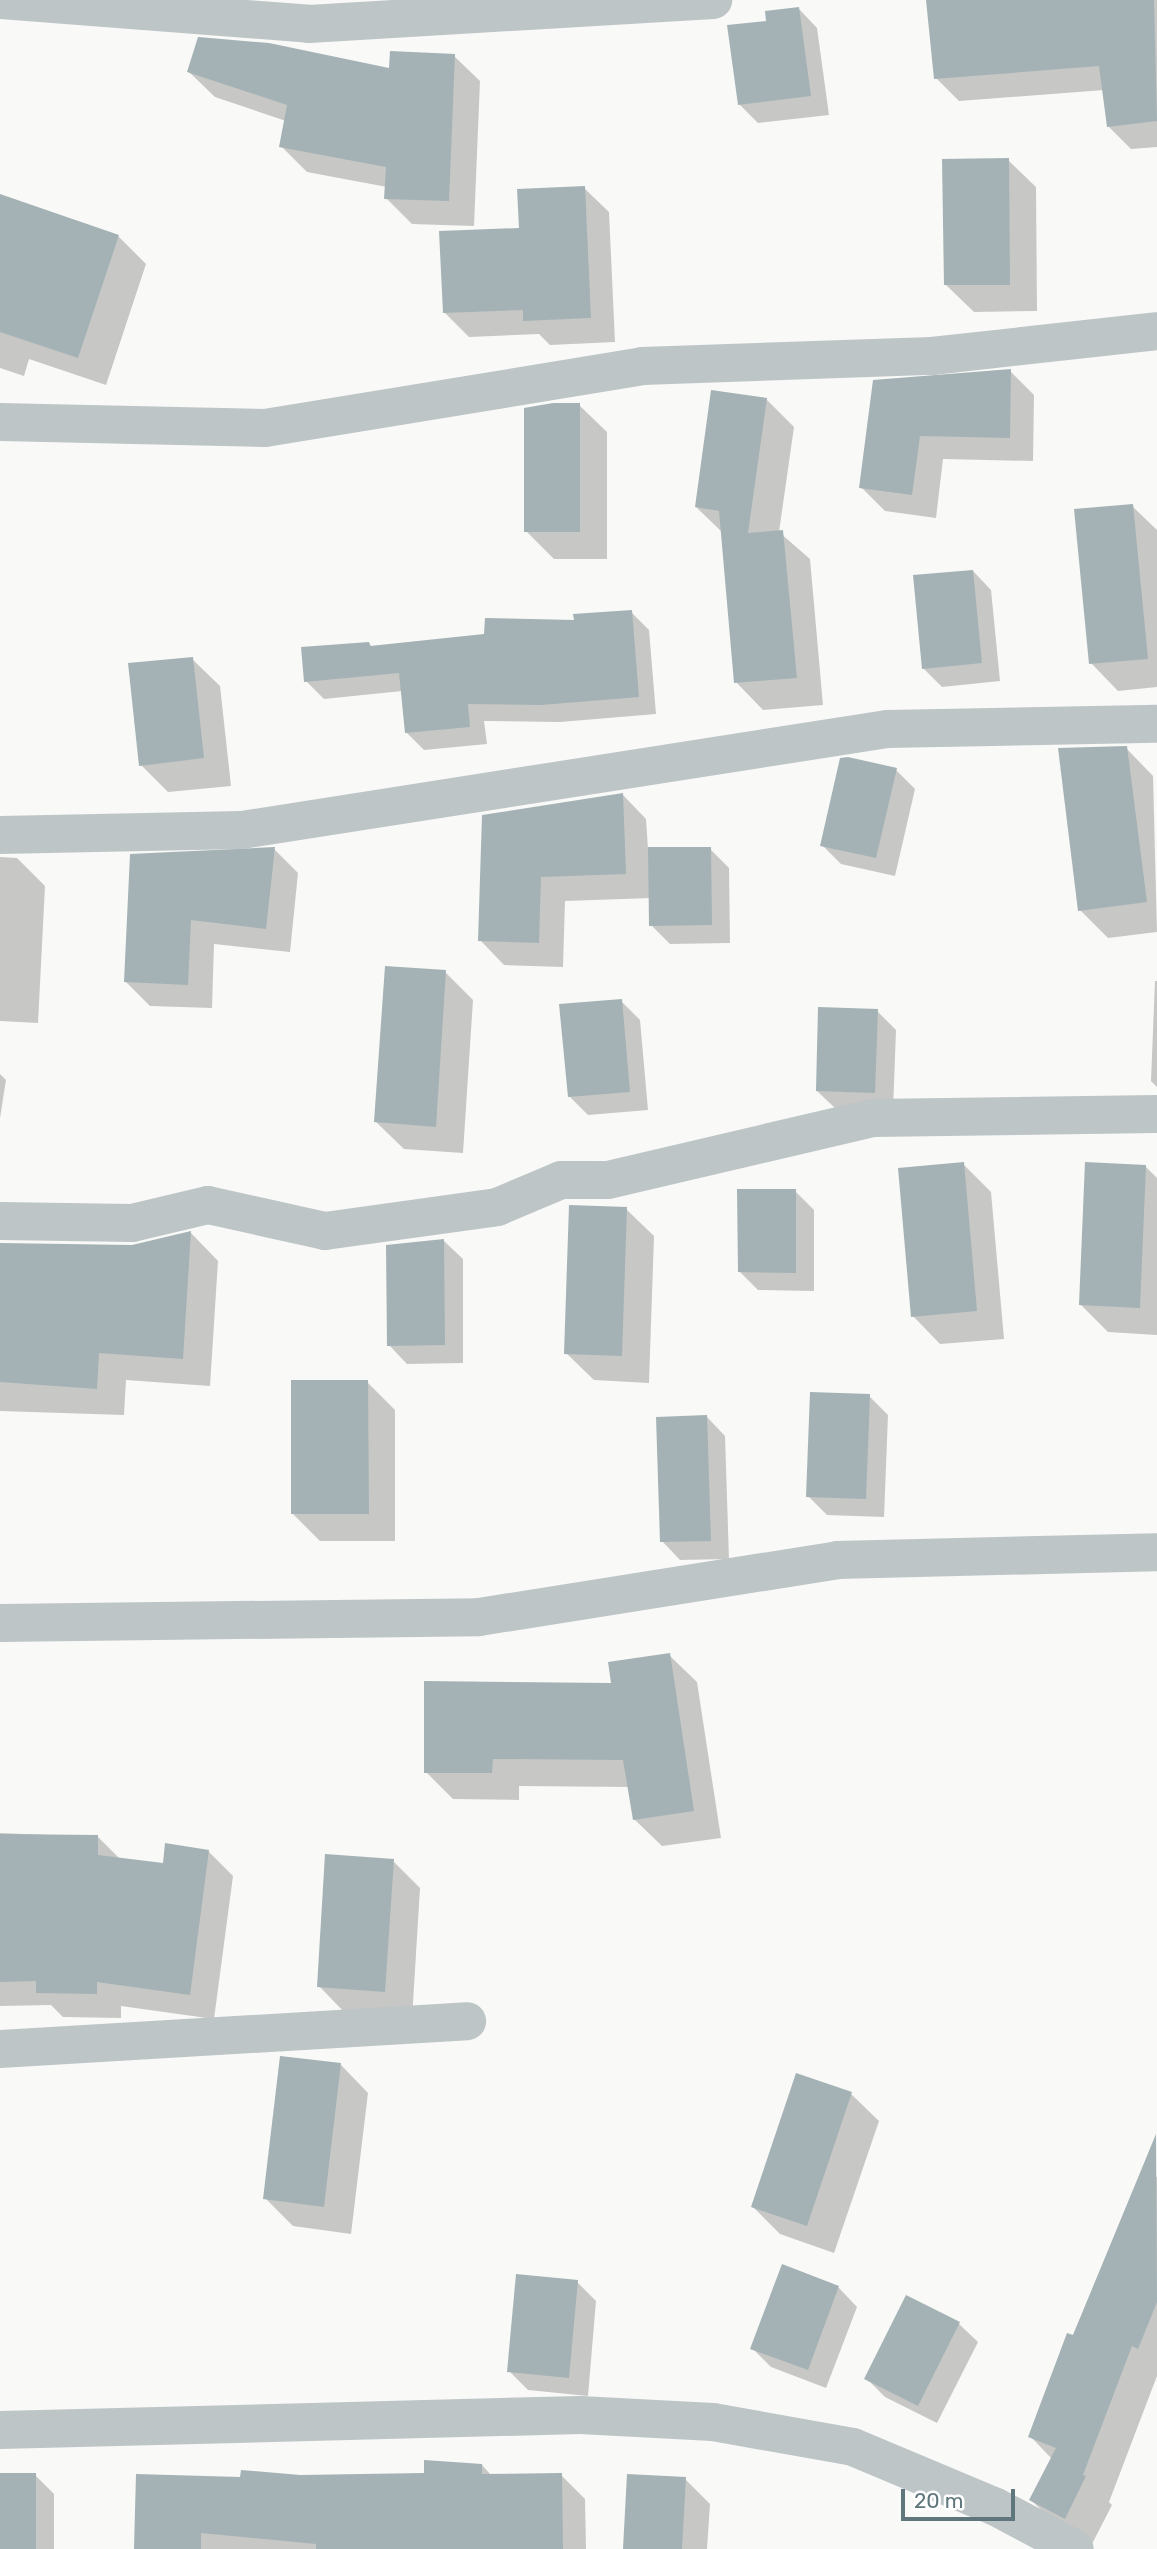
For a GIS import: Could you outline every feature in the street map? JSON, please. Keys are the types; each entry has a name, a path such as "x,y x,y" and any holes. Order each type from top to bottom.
{"street":[{"path":"0,0 309,24 713,0"},
{"path":"0,422 265,428 642,366 932,356 1157,331"},
{"path":"0,835 242,830 887,729 1157,724"},
{"path":"0,1221 132,1223 208,1205 325,1231 497,1207 562,1180 608,1180 873,1118 1157,1114"},
{"path":"0,1623 479,1616 837,1560 1157,1552"},
{"path":"0,2049 467,2021"},
{"path":"0,2430 580,2415 713,2423 853,2447 996,2507 1075,2549"}],"building":[{"path":"926,0 1154,0 1157,121 1107,127 1099,66 934,79"},
{"path":"799,7 811,96 738,105 727,25 766,21 765,11"},
{"path":"198,37 269,43 389,68 390,51 455,54 449,201 384,199 386,167 279,147 287,105 187,72"},
{"path":"1009,158 1010,285 944,285 942,159"},
{"path":"585,186 591,318 523,321 523,310 443,313 439,231 519,228 517,189"},
{"path":"0,194 119,235 78,358 0,332"},
{"path":"1011,369 1010,438 920,436 912,495 859,488 873,380"},
{"path":"711,390 767,398 748,533 783,530 797,678 734,683 719,511 695,507"},
{"path":"553,403 580,403 580,532 524,532 524,408"},
{"path":"1133,504 1148,659 1089,664 1074,509"},
{"path":"973,570 982,663 922,669 913,575"},
{"path":"632,610 639,697 541,705 468,704 470,727 405,733 399,673 304,682 301,647 369,642 370,646 484,634 485,618 574,620 573,614"},
{"path":"193,657 204,758 139,766 128,663"},
{"path":"1127,746 1147,902 1078,911 1058,748"},
{"path":"848,757 897,768 876,858 820,846 840,758"},
{"path":"623,793 626,874 541,877 539,943 478,941 482,815"},
{"path":"275,847 266,929 191,920 188,985 124,982 130,854"},
{"path":"648,847 711,847 712,925 649,926"},
{"path":"385,966 446,970 436,1127 374,1122"},
{"path":"622,999 630,1092 568,1097 559,1004"},
{"path":"818,1007 878,1009 875,1093 816,1091"},
{"path":"964,1162 977,1311 911,1317 898,1168"},
{"path":"1085,1162 1146,1165 1140,1308 1079,1305"},
{"path":"737,1189 796,1189 796,1273 738,1272"},
{"path":"569,1205 627,1207 622,1356 564,1354"},
{"path":"191,1231 183,1359 99,1353 97,1389 0,1382 0,1243 132,1245"},
{"path":"444,1239 445,1345 387,1346 386,1245"},
{"path":"291,1380 368,1380 369,1514 291,1514"},
{"path":"810,1392 870,1394 866,1499 806,1497"},
{"path":"707,1415 711,1541 660,1542 656,1417"},
{"path":"670,1653 694,1811 633,1820 623,1760 493,1759 492,1773 424,1773 424,1681 611,1683 608,1662"},
{"path":"0,1834 98,1835 98,1855 163,1863 165,1843 209,1850 190,1995 97,1982 97,1994 36,1993 36,1981 0,1982"},
{"path":"325,1854 394,1859 385,1992 317,1987"},
{"path":"280,2056 341,2063 324,2207 263,2199"},
{"path":"796,2073 852,2092 807,2226 751,2207"},
{"path":"1156,2134 1157,2302 1138,2349 1132,2346 1083,2475 1086,2476 1065,2519 1029,2500 1056,2448 1028,2437 1067,2333 1073,2335"},
{"path":"782,2264 839,2286 808,2370 750,2349"},
{"path":"516,2274 578,2280 569,2378 507,2372"},
{"path":"906,2295 960,2322 918,2406 864,2379"},
{"path":"424,2460 482,2464 482,2474 562,2473 563,2549 316,2549 316,2544 201,2533 201,2549 134,2549 136,2474 240,2477 241,2470 300,2475 424,2473"},
{"path":"0,2473 36,2473 36,2549 0,2549"},
{"path":"627,2474 686,2477 682,2549 623,2549"}]}
